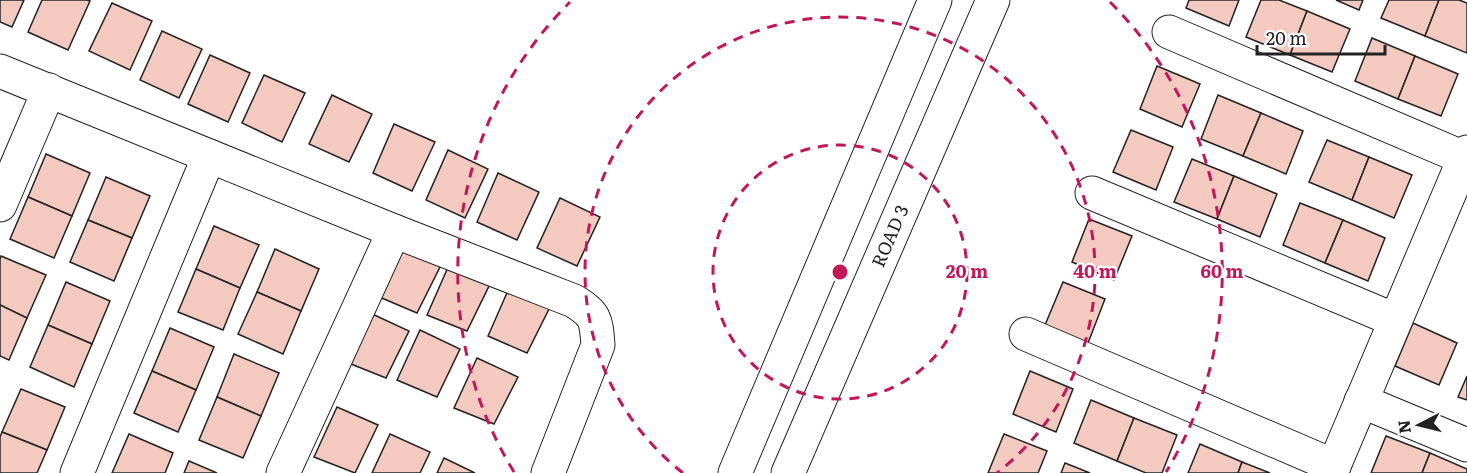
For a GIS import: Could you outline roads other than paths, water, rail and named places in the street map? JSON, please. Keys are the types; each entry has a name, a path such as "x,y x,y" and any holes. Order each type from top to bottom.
{"street":[{"path":"735,473 935,0"},
{"name":"ROAD 3","path":"788,473 993,0"},
{"path":"1026,334 1333,470 1466,155 1169,32"},
{"path":"0,71 394,231 574,301 591,311 597,326 597,345 548,473"},
{"path":"0,205 49,90"},
{"path":"77,473 209,156"},
{"path":"1092,193 1395,320"},
{"path":"283,473 394,231"},
{"path":"1361,400 1467,446"}]}
